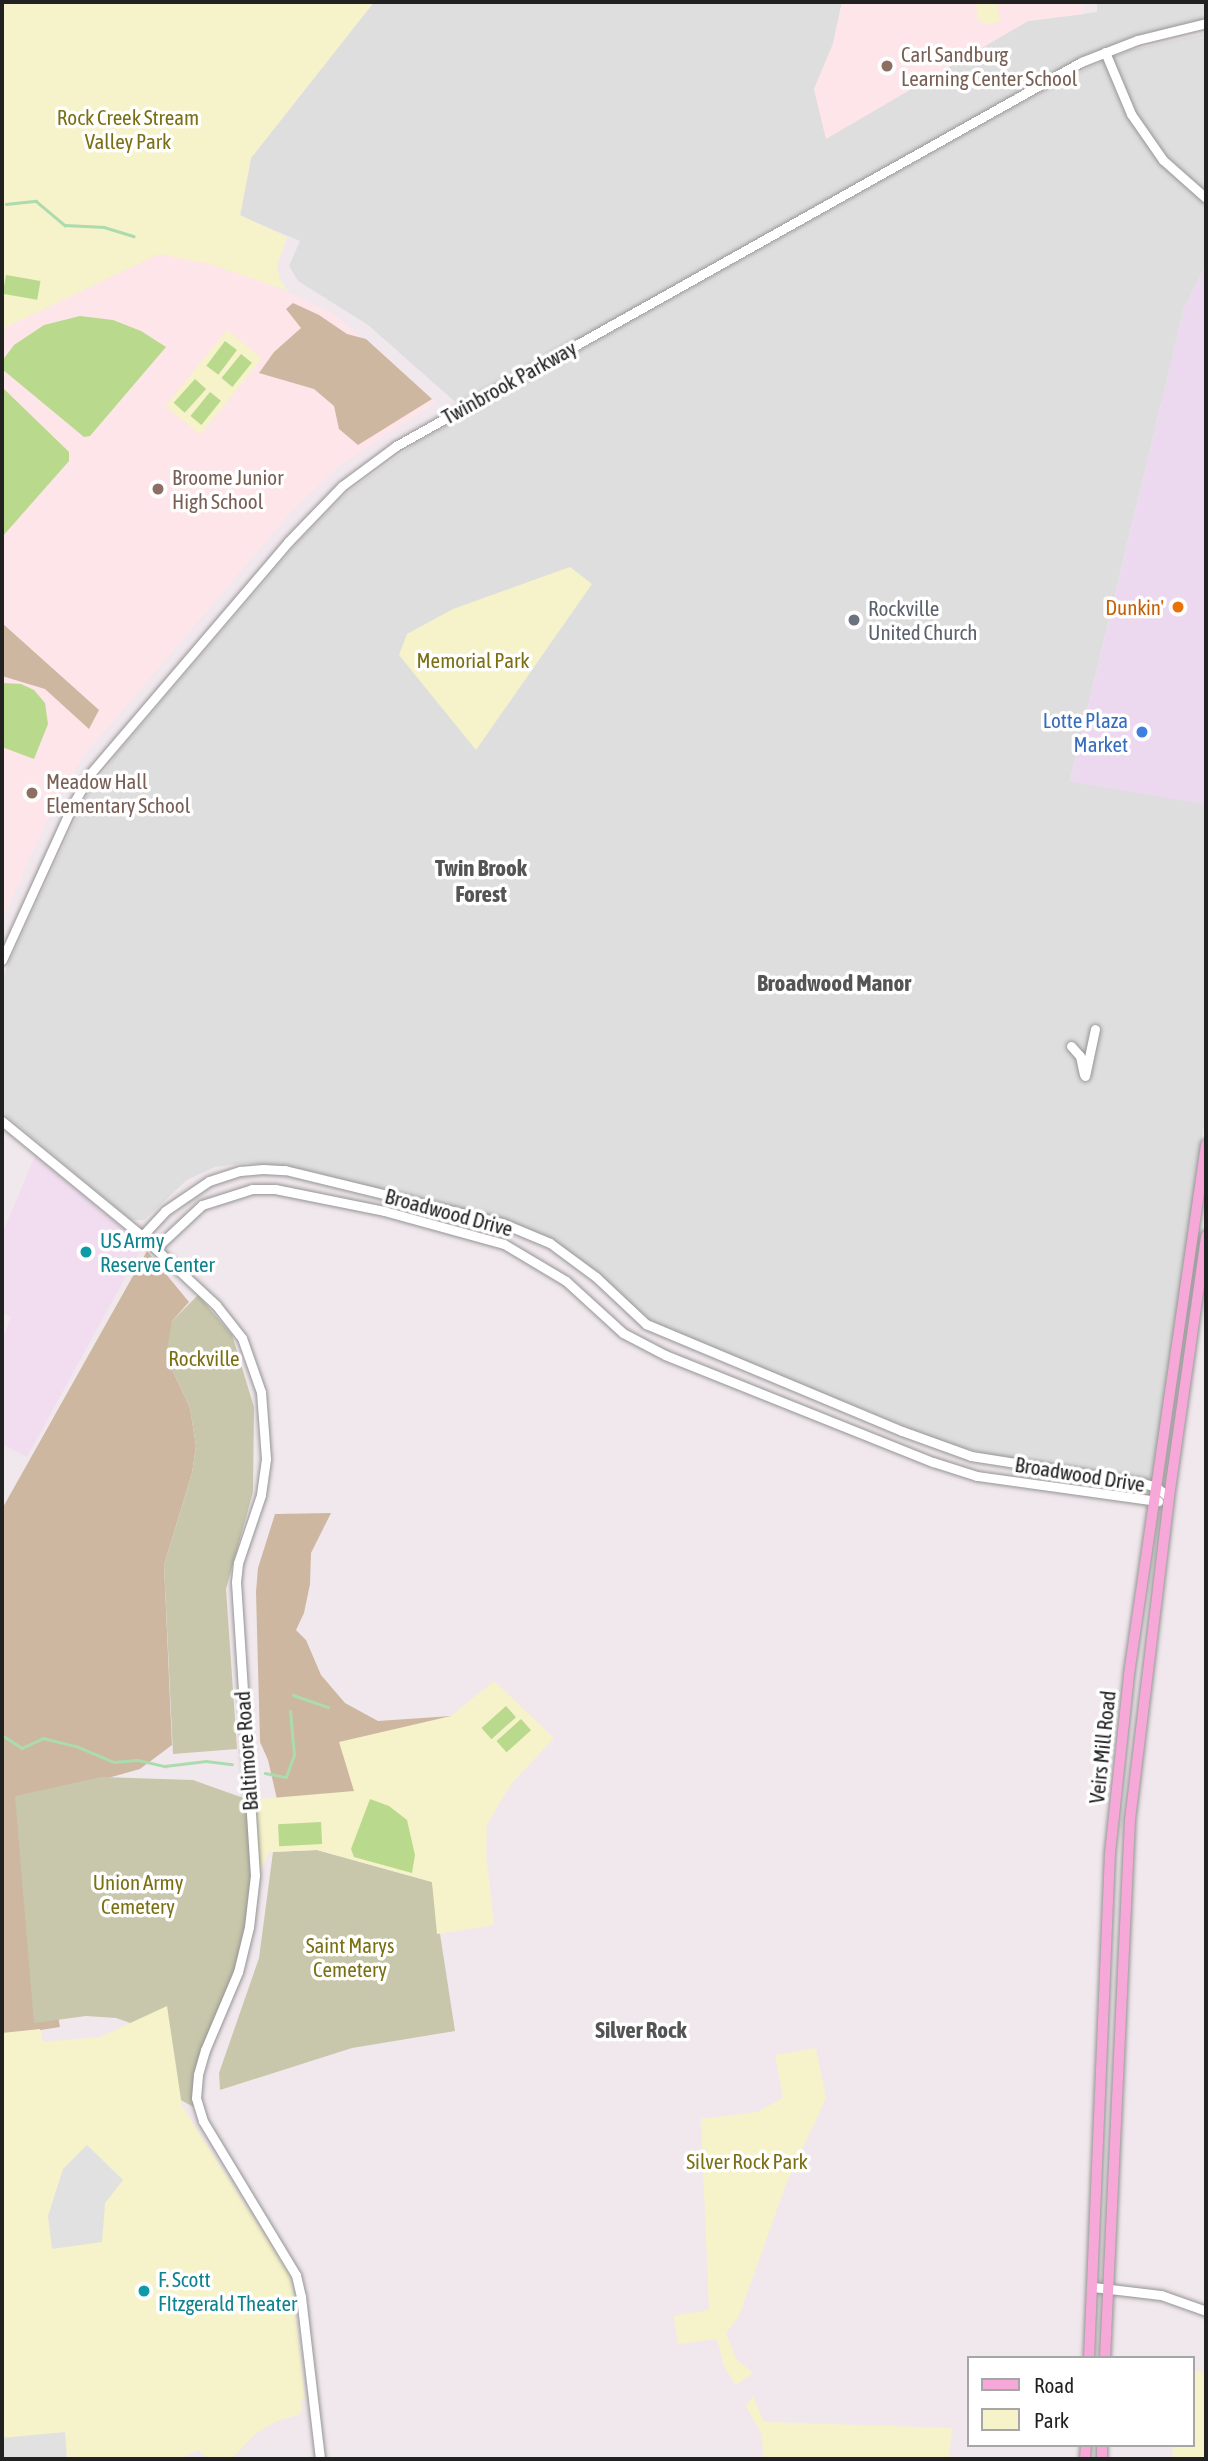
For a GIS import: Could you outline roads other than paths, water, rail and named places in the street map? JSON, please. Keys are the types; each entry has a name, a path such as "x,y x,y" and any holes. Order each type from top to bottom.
{"main road":[{"name":"Veirs Mill Road","path":"1089,2356 1110,1853 1128,1686 1206,1144"},
{"name":"Veirs Mill Road","path":"1105,2356 1126,1868 1136,1755 1206,1236"}],"street":[{"name":"Twinbrook Parkway","path":"2,960 72,804 90,774 288,542 342,486 418,433 1081,62 1137,40 1206,23"},
{"path":"1105,52 1115,79 1139,125 1163,160 1206,198"},
{"path":"1071,1046 1080,1056 1085,1076 1095,1029"},
{"name":"Baltimore Road","path":"2,1121 142,1236 194,1283 242,1338 253,1366 264,1418 266,1459 261,1495 238,1563 236,1582 255,1875 249,1927 238,1972 205,2050 198,2075 196,2098 203,2121 296,2275 301,2297 320,2459"},
{"name":"Broadwood Drive","path":"142,1236 165,1211 209,1181 240,1171 263,1170 285,1170 502,1223 550,1243 596,1277 646,1324 902,1431 971,1456 1156,1487 1169,1497"},
{"name":"Broadwood Drive","path":"156,1248 202,1205 252,1189 275,1189 384,1211 504,1244 566,1281 623,1332 665,1355 933,1462 977,1476 1154,1502 1169,1497"},
{"path":"1093,2287 1161,2295 1206,2311"}],"waterway":[{"path":"6,204 36,201 65,225 104,227 134,236"},
{"path":"293,1695 328,1707"},
{"path":"265,1773 286,1777 294,1755 290,1711"},
{"path":"2,1735 22,1748 43,1738 76,1746 114,1762 138,1760 165,1766 206,1761 232,1764"}],"place":[{"name":"Carl Sandburg Learning Center School","path":"887,66"},
{"name":"Broome Junior High School","path":"158,489"},
{"name":"Dunkin'","path":"1178,607"},
{"name":"Rockville United Church","path":"854,620"},
{"name":"Lotte Plaza Market","path":"1142,732"},
{"name":"Meadow Hall Elementary School","path":"32,793"},
{"name":"US Army Reserve Center","path":"86,1252"},
{"name":"F. Scott FItzgerald Theater","path":"144,2291"}],"district":[{"name":"Twin Brook Forest","path":"481,881"},
{"name":"Broadwood Manor","path":"834,983"},
{"name":"Silver Rock","path":"641,2030"}],"park label":[{"name":"Rock Creek Stream Valley Park","path":"128,129"},
{"name":"Memorial Park","path":"473,660"},
{"name":"Rockville","path":"204,1358"},
{"name":"Union Army Cemetery","path":"138,1894"},
{"name":"Saint Marys Cemetery","path":"350,1957"},
{"name":"Silver Rock Park","path":"747,2161"}]}
